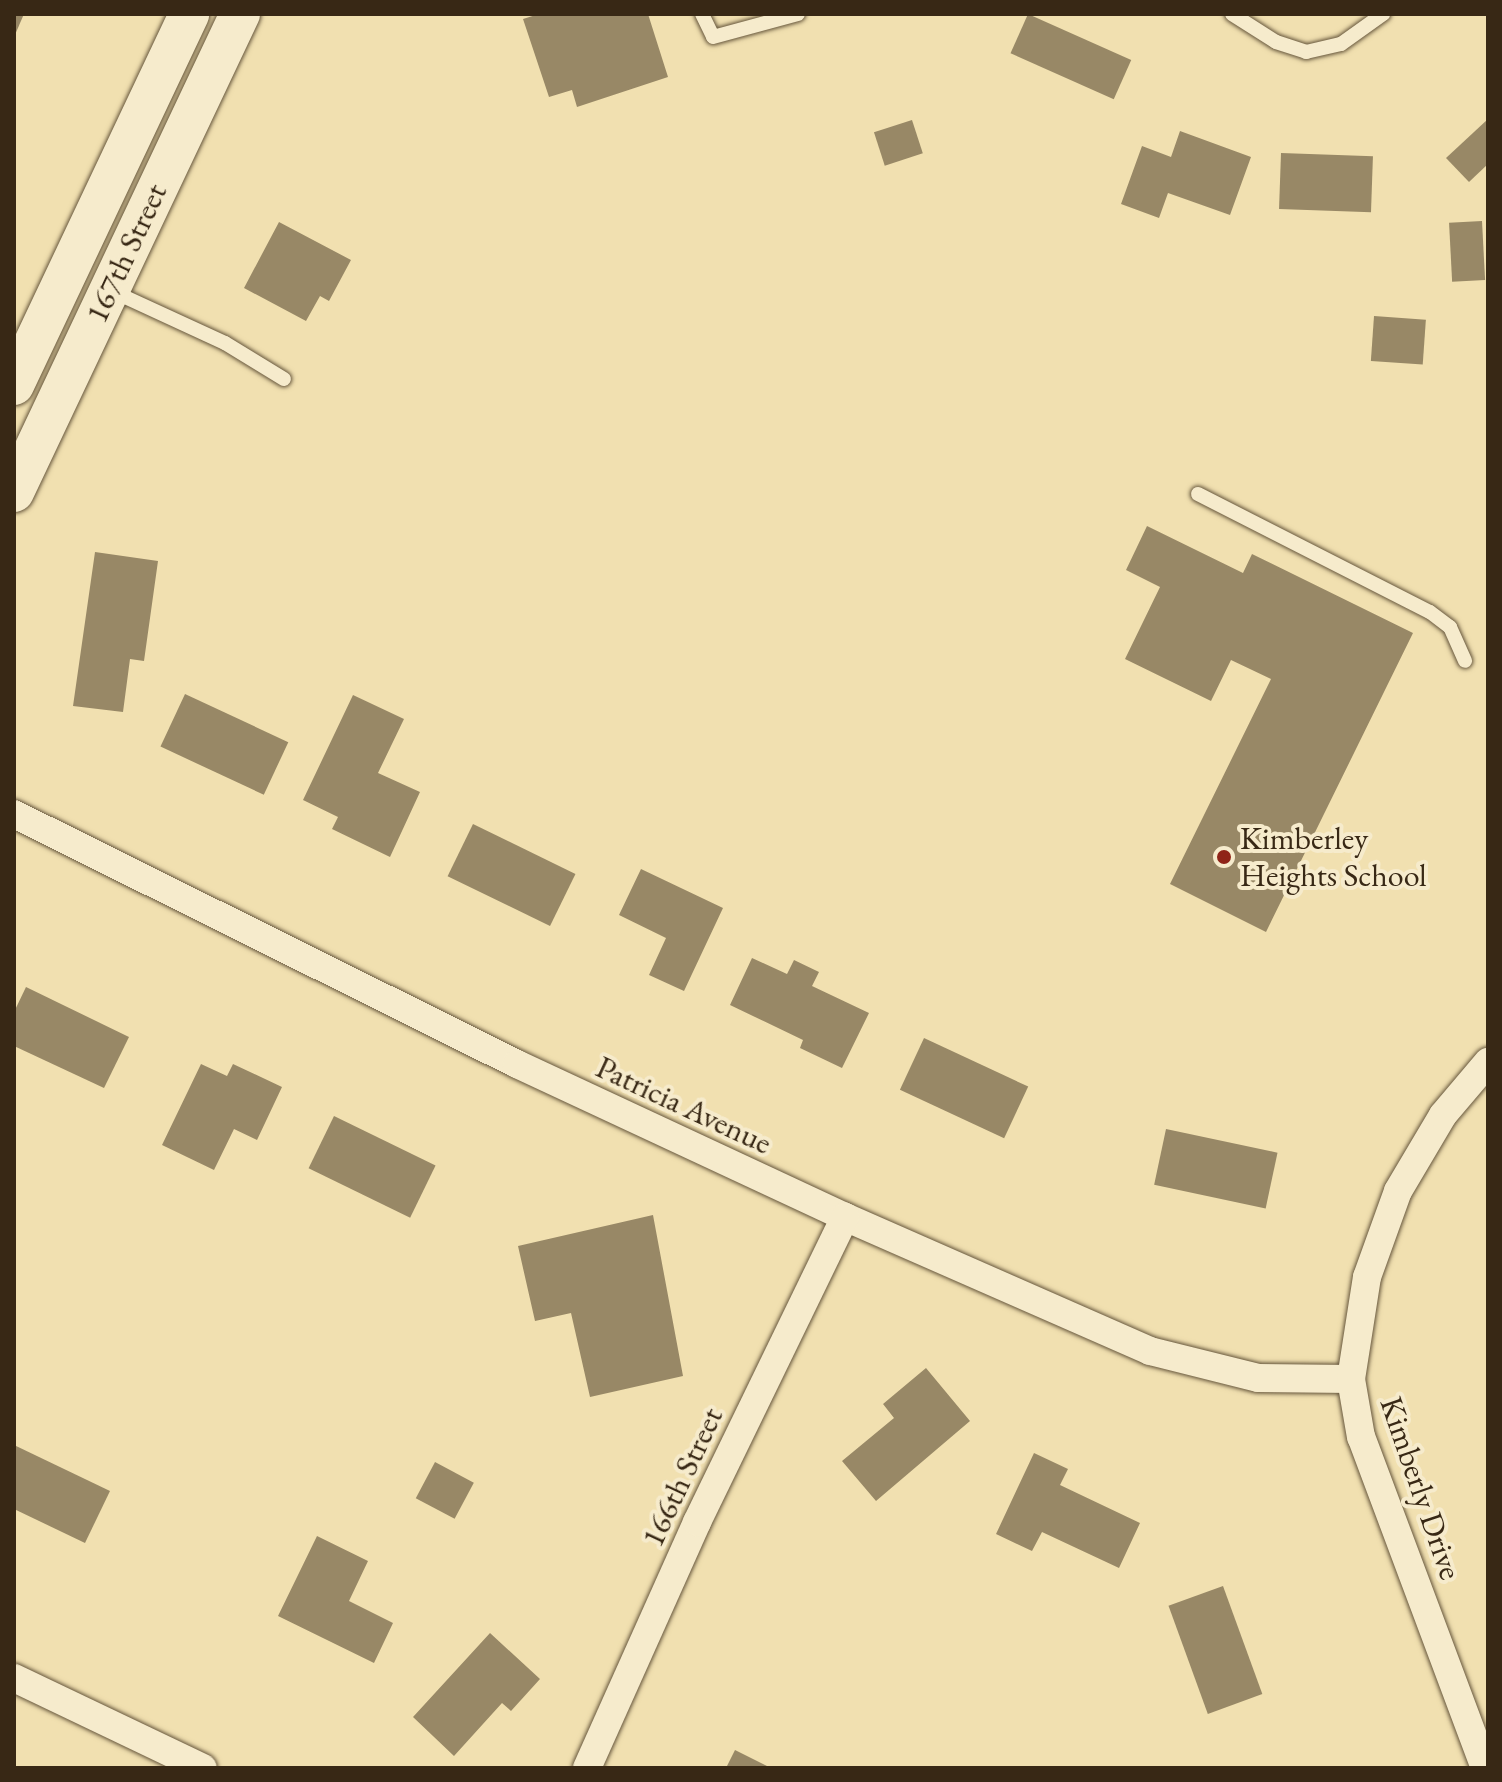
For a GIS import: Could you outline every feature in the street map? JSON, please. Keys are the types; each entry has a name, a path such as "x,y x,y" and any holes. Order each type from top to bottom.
{"main road":[{"name":"167th Street","path":"14,385 189,14"},
{"name":"167th Street","path":"14,492 240,14"}],"street":[{"name":"Patricia Avenue","path":"14,814 517,1064 845,1217 1150,1351 1258,1378 1351,1379"},
{"name":"Kimberly Drive","path":"1485,1768 1361,1437 1351,1379 1367,1277 1398,1191 1443,1115 1488,1062"},
{"name":"166th Street","path":"587,1768 697,1522 845,1217"},
{"path":"14,1678 203,1768"}],"lane":[{"path":"702,14 713,37 798,14"},
{"path":"1232,14 1276,42 1306,52 1341,44 1383,14"},
{"path":"108,289 225,343 284,379"},
{"path":"1198,494 1430,612 1450,627 1465,661"}],"building":[{"path":"14,14 24,14 14,37"},
{"path":"539,14 648,14 668,77 577,107 572,90 549,97 523,19"},
{"path":"1028,14 1131,60 1114,99 1011,53"},
{"path":"1488,119 1488,164 1469,182 1446,158"},
{"path":"912,120 923,153 885,166 874,132"},
{"path":"1180,131 1251,157 1230,215 1168,193 1159,218 1121,204 1142,146 1171,157"},
{"path":"1281,153 1373,156 1371,212 1279,209"},
{"path":"1482,221 1485,280 1452,282 1449,223"},
{"path":"279,222 351,260 329,301 320,296 306,321 244,288"},
{"path":"1374,316 1426,320 1423,365 1371,361"},
{"path":"1147,526 1243,573 1252,554 1413,633 1266,932 1170,884 1271,679 1231,660 1211,701 1125,659 1160,587 1126,570"},
{"path":"95,552 158,561 144,661 130,659 123,712 73,706"},
{"path":"185,694 288,742 264,795 160,747"},
{"path":"353,695 404,719 378,773 420,792 390,857 332,829 338,817 303,800"},
{"path":"473,824 575,874 550,926 448,876"},
{"path":"641,869 723,908 684,991 649,975 666,938 619,915"},
{"path":"752,958 787,974 794,960 819,972 812,986 869,1013 842,1068 800,1048 803,1040 730,1005"},
{"path":"26,987 129,1037 104,1088 14,1046 14,1012"},
{"path":"924,1038 1028,1087 1004,1138 900,1090"},
{"path":"201,1064 227,1076 233,1064 282,1087 257,1140 234,1129 214,1170 162,1145"},
{"path":"334,1116 436,1166 410,1218 309,1168"},
{"path":"1166,1129 1278,1153 1266,1208 1154,1185"},
{"path":"653,1215 683,1376 590,1397 571,1313 535,1321 518,1246"},
{"path":"926,1368 970,1421 876,1501 842,1461 894,1418 883,1404"},
{"path":"14,1445 110,1491 85,1543 14,1509"},
{"path":"1034,1453 1068,1469 1060,1485 1140,1523 1119,1568 1042,1532 1032,1551 996,1534"},
{"path":"435,1462 474,1483 455,1519 416,1498"},
{"path":"317,1536 368,1561 349,1601 393,1623 374,1663 278,1616"},
{"path":"1223,1586 1262,1694 1208,1714 1168,1606"},
{"path":"490,1633 540,1679 511,1711 502,1703 454,1756 413,1717"},
{"path":"735,1750 771,1768 726,1768"}],"place":[{"name":"Kimberley Heights School","path":"1224,857"}]}
